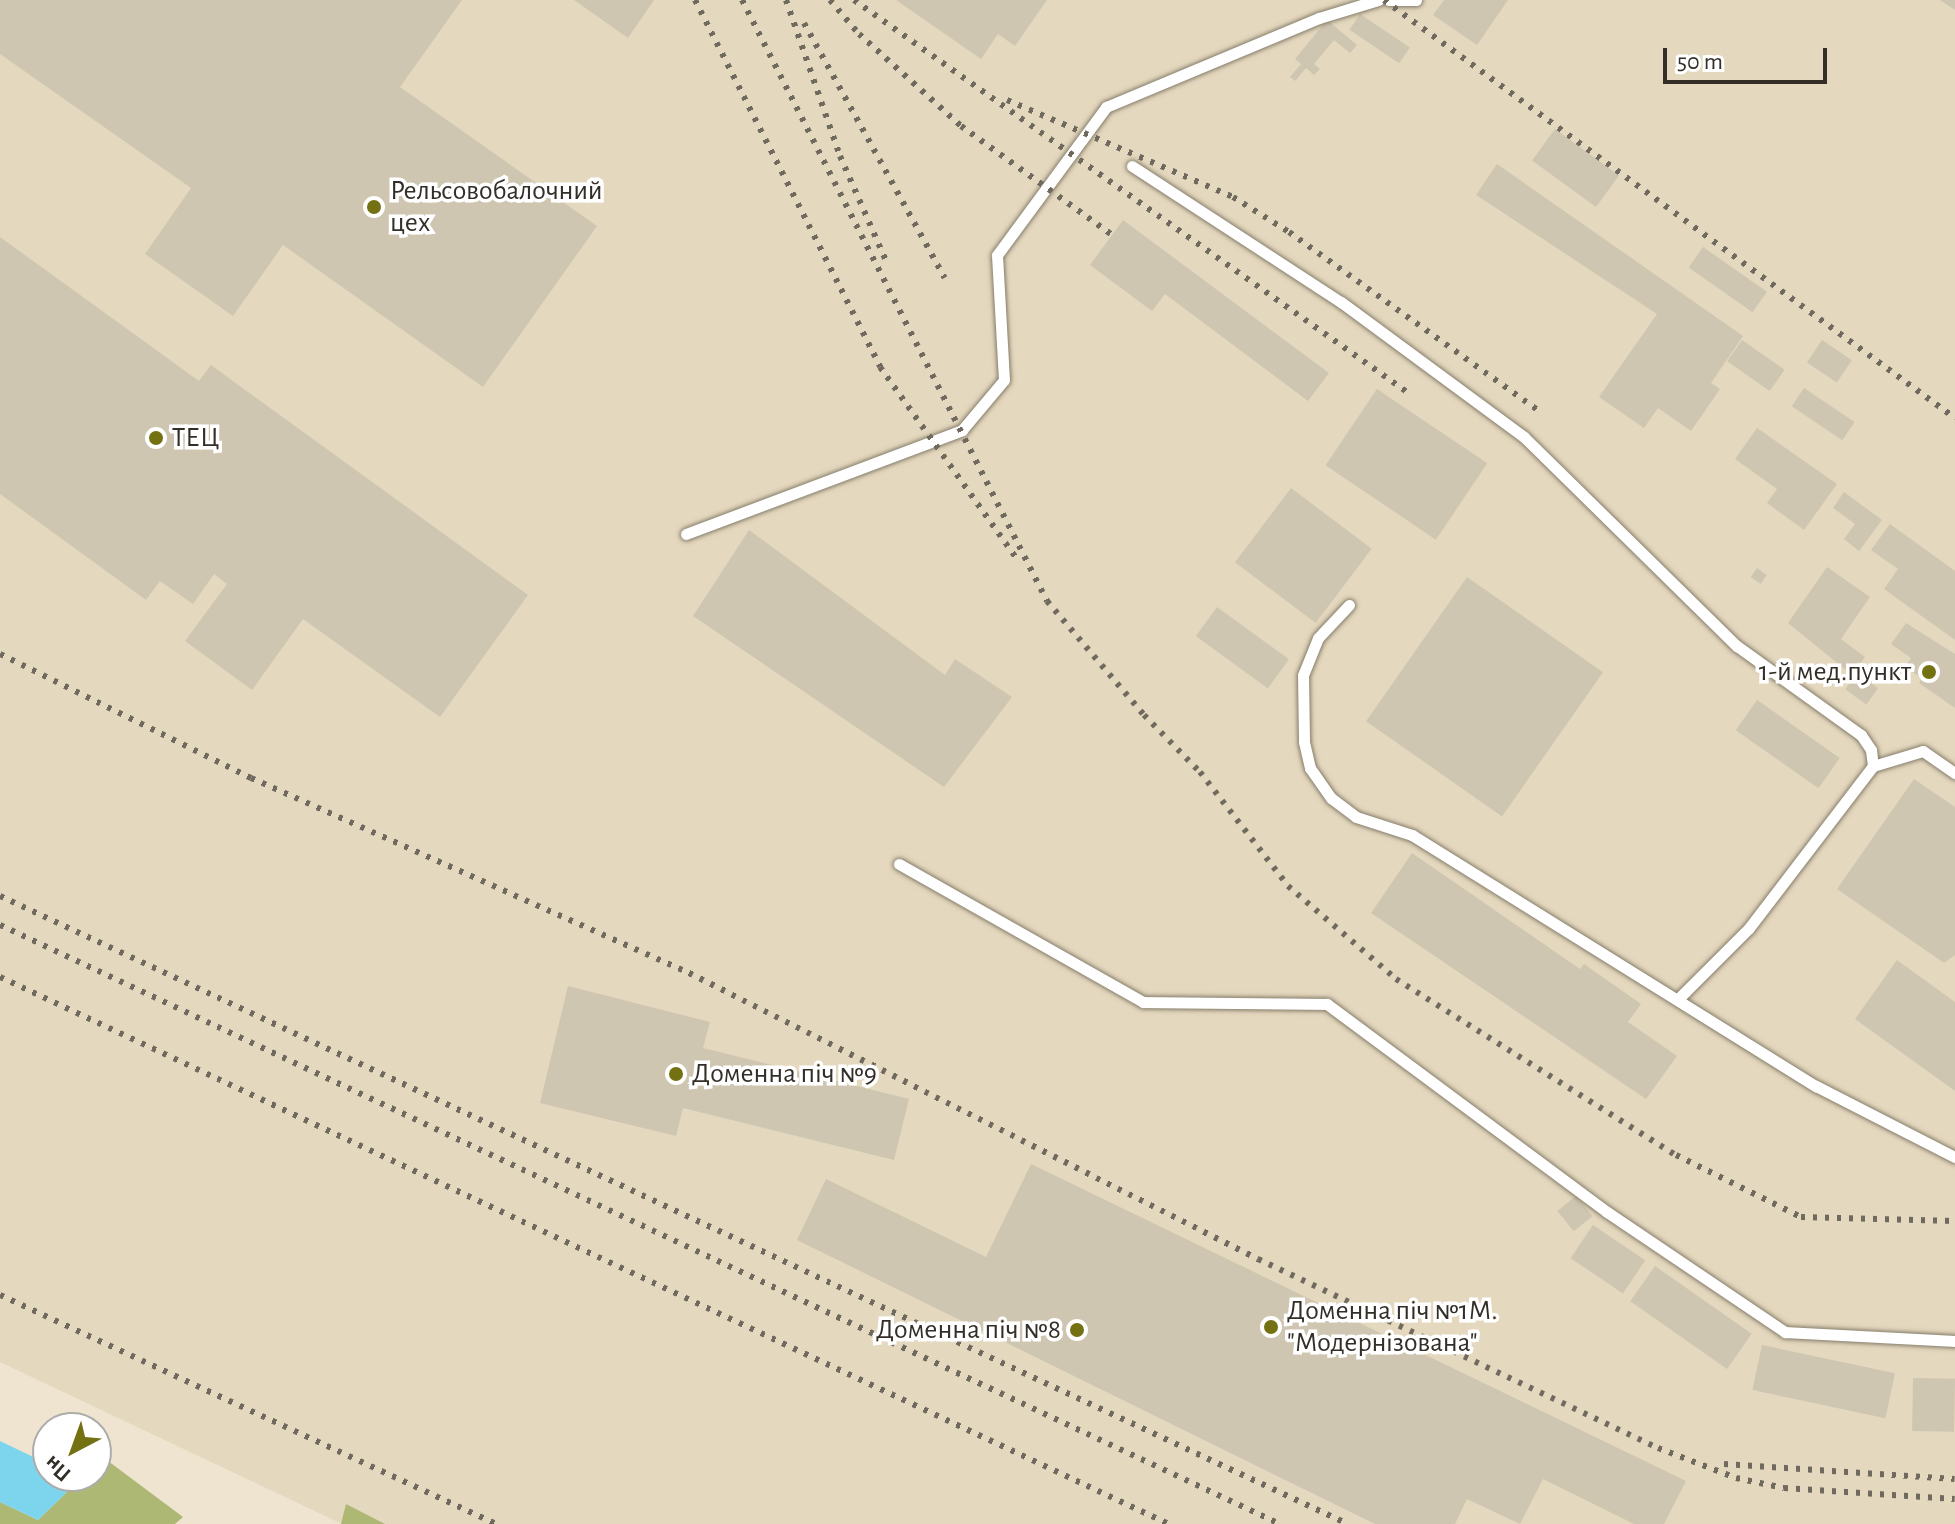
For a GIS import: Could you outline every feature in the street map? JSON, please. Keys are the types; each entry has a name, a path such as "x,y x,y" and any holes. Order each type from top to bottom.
{"lane":[{"path":"686,534 962,430 1004,380 997,255 1106,107 1290,29 1378,0"},
{"path":"1389,0 1416,0"},
{"path":"1132,166 1341,302 1524,437 1737,646 1861,735 1871,750 1873,766"},
{"path":"1349,605 1318,638 1303,675 1304,742 1310,768 1331,798 1356,817 1412,835 1816,1086 1955,1157"},
{"path":"1678,999 1749,928 1873,766 1923,751 1955,773"},
{"path":"899,864 1143,1002 1327,1004 1607,1212 1785,1332 1955,1341"}],"shaded area":[{"path":"0,0 1955,0 1955,1524 342,1524 112,1415 112,1412 106,1412 0,1362"}],"green space":[{"path":"112,1464 183,1517 175,1524 0,1524 0,1502 38,1520 67,1492 112,1492"},
{"path":"346,1504 385,1524 341,1524"}],"water":[{"path":"0,1441 32,1456 32,1492 67,1492 38,1520 0,1502"}],"building":[{"name":"Рельсовобалочний цех","path":"0,0 462,0 400,87 597,226 483,387 283,245 233,316 145,254 191,188 0,54"},
{"path":"574,0 654,0 628,38"},
{"path":"896,0 1047,0 1015,46 998,34 981,59"},
{"path":"1444,0 1508,0 1477,45 1433,15"},
{"path":"1940,0 1955,0 1955,10"},
{"path":"1360,14 1410,48 1399,63 1349,30"},
{"path":"1327,20 1357,45 1350,53 1334,40 1314,64 1320,69 1314,75 1306,68 1295,81 1290,77 1301,64 1295,59"},
{"path":"1555,129 1619,175 1596,207 1532,161"},
{"path":"1497,164 1743,336 1711,383 1720,389 1691,431 1658,408 1644,428 1599,397 1657,314 1476,195"},
{"path":"1123,220 1329,373 1308,401 1165,294 1152,311 1090,265"},
{"name":"ТЕЦ","path":"0,237 199,381 211,365 528,595 440,717 303,619 252,690 185,641 227,584 214,574 193,604 160,581 146,600 0,494"},
{"path":"1703,247 1767,292 1753,312 1689,267"},
{"path":"1742,340 1785,370 1770,391 1727,361"},
{"path":"1822,340 1852,360 1837,383 1807,362"},
{"path":"1804,388 1855,422 1842,440 1792,406"},
{"path":"1377,389 1487,463 1436,540 1326,465"},
{"path":"1757,428 1837,484 1804,530 1767,503 1777,489 1735,459"},
{"path":"1291,488 1372,549 1316,623 1235,562"},
{"path":"1844,492 1882,520 1859,551 1844,539 1855,524 1833,508"},
{"path":"1890,524 1955,571 1955,640 1884,589 1898,569 1871,550"},
{"path":"749,530 945,675 955,659 1012,697 944,787 693,616"},
{"path":"1827,567 1870,597 1841,639 1865,657 1852,675 1788,623"},
{"path":"1757,568 1767,575 1761,584 1751,577"},
{"path":"1467,577 1603,672 1502,816 1366,721"},
{"path":"1217,607 1289,659 1268,688 1196,636"},
{"path":"1906,623 1955,654 1955,708 1919,683 1922,678 1905,667 1911,658 1891,644"},
{"path":"1857,673 1878,688 1866,704 1845,689"},
{"path":"1757,700 1840,758 1819,788 1736,730"},
{"path":"1914,779 1955,807 1955,955 1944,963 1837,889"},
{"path":"1412,853 1580,969 1584,964 1641,1004 1628,1022 1677,1056 1646,1099 1371,913"},
{"path":"1897,960 1955,1002 1955,1091 1855,1019"},
{"name":"Доменна піч №9","path":"568,986 710,1022 703,1048 909,1099 894,1160 683,1108 676,1136 540,1103"},
{"name":"Доменна піч №1М. \"Модернізована\"","path":"1031,1164 1686,1481 1664,1524 1634,1524 1543,1479 1520,1524 1467,1499 1455,1524 1375,1524 797,1240 826,1179 986,1257"},
{"path":"1576,1196 1592,1216 1574,1231 1557,1211"},
{"path":"1593,1225 1645,1260 1623,1293 1571,1258"},
{"path":"1655,1266 1752,1334 1727,1369 1630,1301"},
{"path":"1762,1345 1895,1373 1885,1418 1752,1390"},
{"path":"1913,1378 1955,1379 1954,1432 1912,1431"}],"railway":[{"path":"695,0 880,367 1017,559"},
{"path":"742,0 1047,601 1144,715 1200,772 1288,886 1396,979 1676,1155 1801,1217 1955,1221"},
{"path":"786,0 840,156 886,261"},
{"path":"830,0 859,34 961,126 1112,235"},
{"path":"854,0 1407,392"},
{"path":"1384,0 1955,418"},
{"path":"804,23 945,278"},
{"path":"1007,100 1233,197 1289,232 1538,410"},
{"path":"0,654 251,778 689,973 1258,1259 1658,1448 1736,1478 1784,1488 1955,1499"},
{"path":"0,896 1348,1524"},
{"path":"0,925 1280,1524"},
{"path":"0,977 1169,1524"},
{"path":"0,1295 496,1524"},
{"path":"1724,1464 1955,1479"}],"place":[{"name":"Рельсовобалочний цех","path":"374,207"},
{"name":"ТЕЦ","path":"156,438"},
{"name":"1-й мед.пункт","path":"1929,672"},
{"name":"Доменна піч №9","path":"676,1074"},
{"name":"Доменна піч №1М. \"Модернізована\"","path":"1271,1327"},
{"name":"Доменна піч №8","path":"1077,1330"}]}
